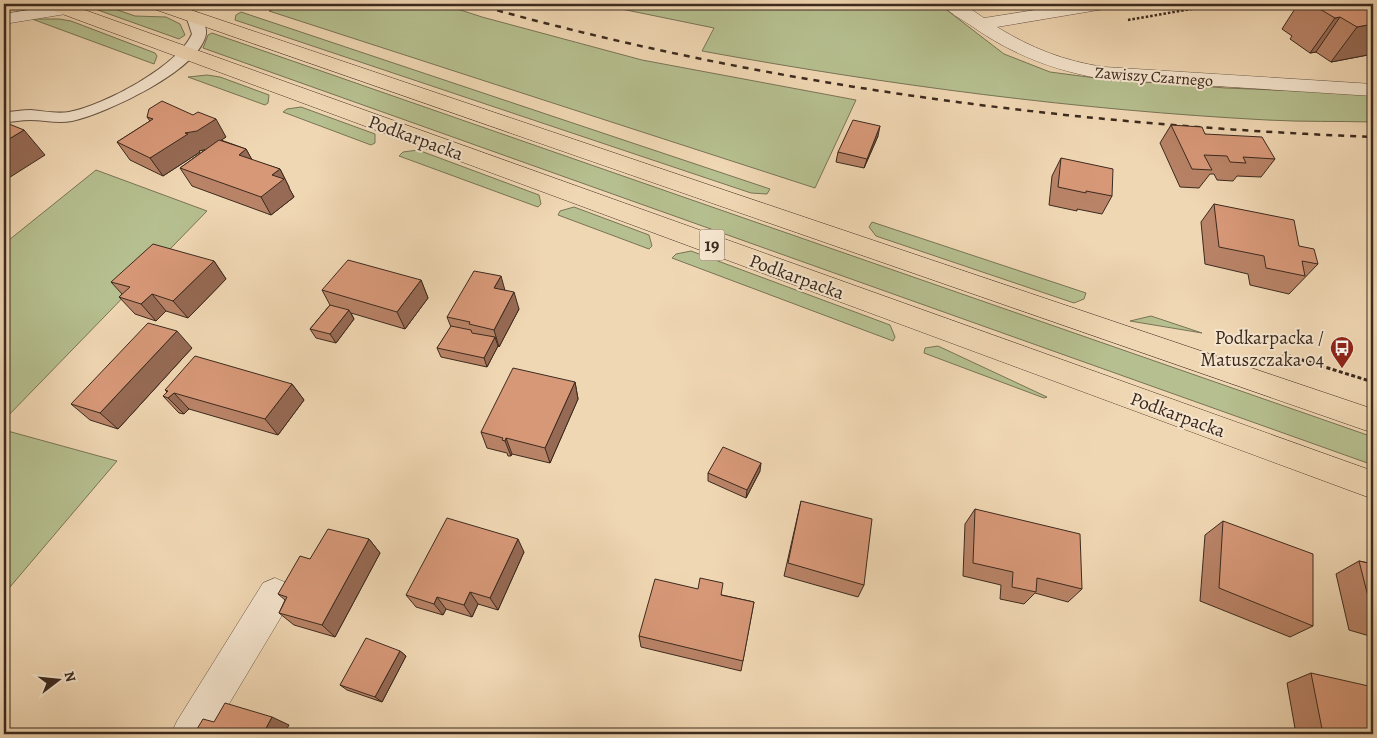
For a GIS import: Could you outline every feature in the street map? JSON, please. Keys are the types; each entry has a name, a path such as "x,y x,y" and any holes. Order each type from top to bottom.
{"main road":[{"path":"157,4 1373,421"},
{"name":"Podkarpacka","path":"59,6 1373,485"}],"street":[{"path":"4,6 12,4"},
{"name":"Zawiszy Czarnego","path":"952,4 980,24 1026,52 1048,62 1077,70 1373,90"},
{"path":"980,24 1104,4"},
{"path":"4,19 59,6"},
{"path":"190,734 275,596"}],"lane":[{"path":"4,117 29,115 54,118 71,117 100,108 165,73 187,53 196,43 199,34 198,25 193,16"}],"green space":[{"path":"81,4 100,4 135,16 166,17 180,24 185,35 179,39"},
{"path":"288,4 442,4 482,17 642,60 856,100 815,188 269,11"},
{"path":"597,4 939,4 1004,54 1050,72 1103,79 1226,88 1373,94 1373,122 1267,120 1125,110 1054,103 842,75 702,51 714,28"},
{"path":"241,12 770,189 767,194 751,193 235,20 236,15"},
{"path":"32,19 71,21 155,53 157,56 154,64"},
{"path":"212,33 1373,437 1373,465 203,48 208,35"},
{"path":"207,75 220,77 269,95 268,103 265,105 188,77"},
{"path":"301,107 375,134 375,143 371,145 283,112 287,109"},
{"path":"418,150 539,195 541,204 538,207 399,156 403,152"},
{"path":"96,170 207,211 4,420 4,244"},
{"path":"574,207 649,235 652,246 649,249 558,215 560,211"},
{"path":"872,222 1086,293 1084,299 1074,303 876,236 869,227"},
{"path":"691,251 890,325 895,337 893,341 672,258 676,254"},
{"path":"1151,316 1202,333 1130,321"},
{"path":"938,346 1047,397 1044,398 924,353 925,348"},
{"path":"4,430 117,461 4,594"}],"building":[{"path":"1373,4 1373,24 1357,27 1340,17 1335,18 1313,5"},
{"path":"162,101 193,115 198,112 216,119 197,131 185,133 188,134 150,158 117,142 153,119 147,117 149,109"},
{"path":"853,120 880,126 867,159 838,152"},
{"path":"4,122 24,130 4,142"},
{"path":"1171,125 1202,127 1205,134 1262,137 1275,159 1243,157 1246,163 1230,162 1227,156 1204,155 1212,170 1192,169"},
{"path":"219,140 246,149 239,155 280,169 272,175 284,179 261,197 180,168"},
{"path":"1061,158 1113,169 1112,196 1058,187"},
{"path":"1214,204 1294,220 1299,246 1314,249 1318,264 1302,261 1305,276 1266,268 1264,256 1219,247"},
{"path":"153,244 214,261 173,301 152,294 141,304 119,297 130,287 111,282"},
{"path":"348,260 421,280 397,312 322,290"},
{"path":"474,271 501,276 494,288 514,292 494,330 447,317"},
{"path":"330,305 349,310 330,334 310,329"},
{"path":"148,323 177,331 100,413 71,404"},
{"path":"451,326 471,330 472,333 495,337 484,358 437,348"},
{"path":"195,356 292,384 265,419 174,393 168,398 163,396 168,391 165,390"},
{"path":"513,368 575,382 545,448 506,438 505,441 502,440 503,438 481,432"},
{"path":"723,447 761,463 747,490 708,473"},
{"path":"801,501 872,519 864,585 788,563"},
{"path":"975,509 1080,534 1082,589 1037,578 1036,592 1012,587 1013,572 973,563"},
{"path":"447,518 518,539 490,598 470,592 464,605 437,597 434,604 406,595"},
{"path":"1223,521 1313,554 1313,626 1219,588"},
{"path":"328,529 369,539 322,625 279,613 287,597 278,594 300,556 310,559"},
{"path":"1359,561 1373,564 1373,616"},
{"path":"700,578 723,583 721,595 754,602 743,661 639,636 655,579 698,589"},
{"path":"366,638 400,651 375,697 340,685"},
{"path":"1311,673 1373,687 1373,734 1323,734"},
{"path":"225,703 272,717 263,734 194,734 203,719 214,722"}],"railway":[{"path":"474,4 584,33 695,58 919,97 1146,123 1373,137"}],"place":[{"name":"Podkarpacka / Matuszczaka 04","path":"1342,369"}]}
